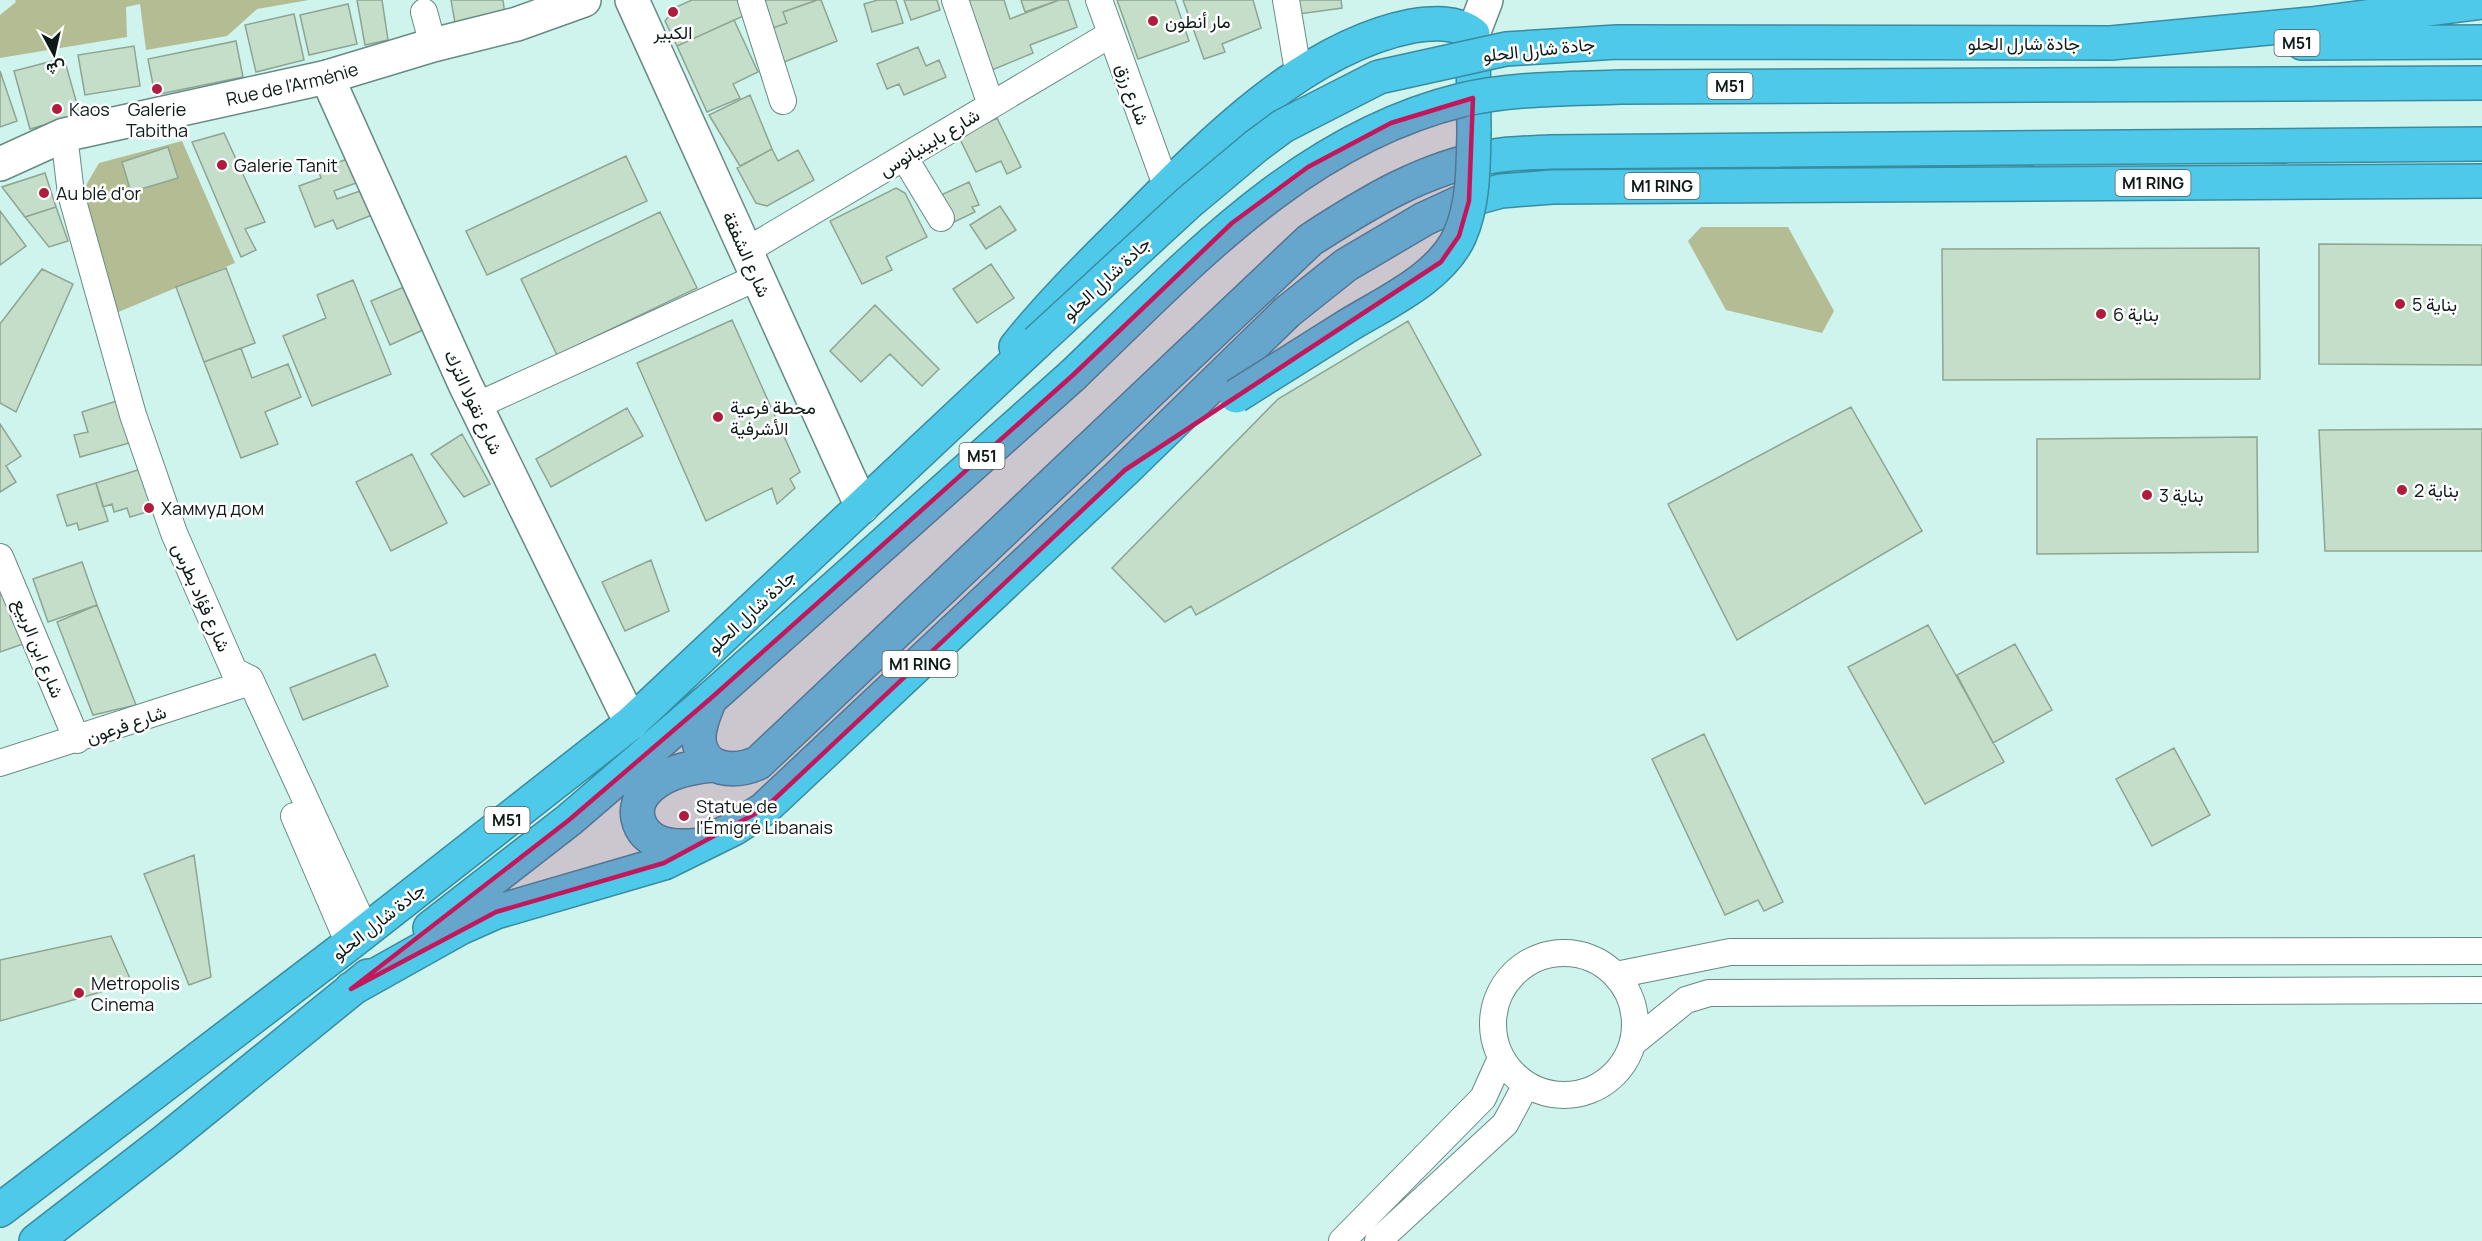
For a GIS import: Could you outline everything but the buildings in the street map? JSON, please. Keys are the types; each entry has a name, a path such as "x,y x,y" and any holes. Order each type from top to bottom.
{"highway":[{"path":"2111,43 2311,24 2482,2"},
{"path":"983,393 1052,304 1167,188 1227,131 1299,77 1343,49 1391,30 1425,24 1450,25 1473,34 1472,184 1459,236 1441,262 1402,292 1236,396 1125,470"},
{"name":"جادة شارل الحلو","path":"0,1210 358,937 631,723 1037,342 1188,203 1256,146 1283,126 1379,77 1506,49 1617,42 2482,42"},
{"name":"جادة شارل الحلو","path":"36,1241 165,1141 351,989 569,819 710,699 1073,375 1232,223 1308,167 1391,123 1462,100 1512,92 1621,87 2482,83"},
{"path":"704,845 669,846 651,840 643,832 637,813 639,800 656,782 686,770 713,765 732,770 745,769 768,755 1310,240 1406,183 1455,165 1495,156 1549,152 2482,144"},
{"name":"M1 RING","path":"351,989 460,928 496,912 637,872 704,845 735,828 784,792 1125,470 1287,312 1346,265 1424,219 1461,202 1501,191 1564,187 2482,181"},
{"path":"710,699 701,723 699,741 702,752 713,765"}],"street":[{"name":"Rue de l'Arménie","path":"0,164 64,135 327,77 433,45 517,24 584,0"},
{"name":"شارع الشفقة","path":"632,0 862,507"},
{"path":"751,0 783,101"},
{"path":"955,0 991,105"},
{"name":"شارع رزق","path":"1099,0 1167,188"},
{"path":"1286,0 1299,77"},
{"path":"1473,34 1486,0"},
{"path":"424,12 433,45"},
{"name":"شارع بابينيانوس","path":"476,406 752,264 904,157 1112,34"},
{"name":"شارع نقولا الترك","path":"327,77 476,406 631,723"},
{"name":"شارع فؤاد بطرس","path":"64,135 71,194 133,415 174,533 358,937"},
{"path":"904,157 941,218"},
{"name":"شارع ابن الربيع","path":"0,557 74,734"},
{"name":"شارع فرعون","path":"0,763 74,734 241,679"},
{"name":"شارع فرعون","path":"0,749 74,734"},
{"path":"1616,975 1730,952 2482,951"},
{"path":"1552,953 1576,953 1598,961 1616,975 1630,995 1636,1018 1633,1042 1626,1061 1613,1076 1597,1087 1574,1095 1554,1094 1526,1085 1512,1074 1501,1058 1492,1026 1493,1010 1500,991 1512,974 1530,961 1552,953"},
{"path":"1633,1042 1686,1000 1709,993 2482,990"},
{"path":"1342,1241 1483,1098 1501,1058"},
{"path":"1378,1241 1505,1124 1526,1085"}],"highlighted area":[{"path":"1473,98 1469,201 1459,236 1441,262 1125,470 764,809 664,863 496,912 351,989 569,820 710,699 1073,375 1232,223 1308,167 1391,123"}],"green space":[{"path":"15,0 309,0 257,9 227,36 146,50 140,4 126,7 127,37 0,58 0,15 16,2"},
{"path":"182,141 235,263 116,313 81,194 99,163"},
{"path":"1701,227 1788,227 1834,311 1822,333 1726,310 1688,241"}],"place":[{"name":"الكبير","path":"673,12"},
{"name":"مار أنطون","path":"1153,21"},
{"name":"Galerie Tabitha","path":"157,89"},
{"name":"Kaos","path":"57,109"},
{"name":"Galerie Tanit","path":"222,165"},
{"name":"Au blé d'or","path":"44,193"},
{"name":"بناية 5","path":"2400,304"},
{"name":"بناية 6","path":"2101,314"},
{"name":"محطة فرعية الأشرفية","path":"718,417"},
{"name":"بناية 2","path":"2402,490"},
{"name":"بناية 3","path":"2147,495"},
{"name":"Хаммуд дом","path":"149,508"},
{"name":"Statue de l'Émigré Libanais","path":"684,816"},
{"name":"Metropolis Cinema","path":"79,993"}]}
